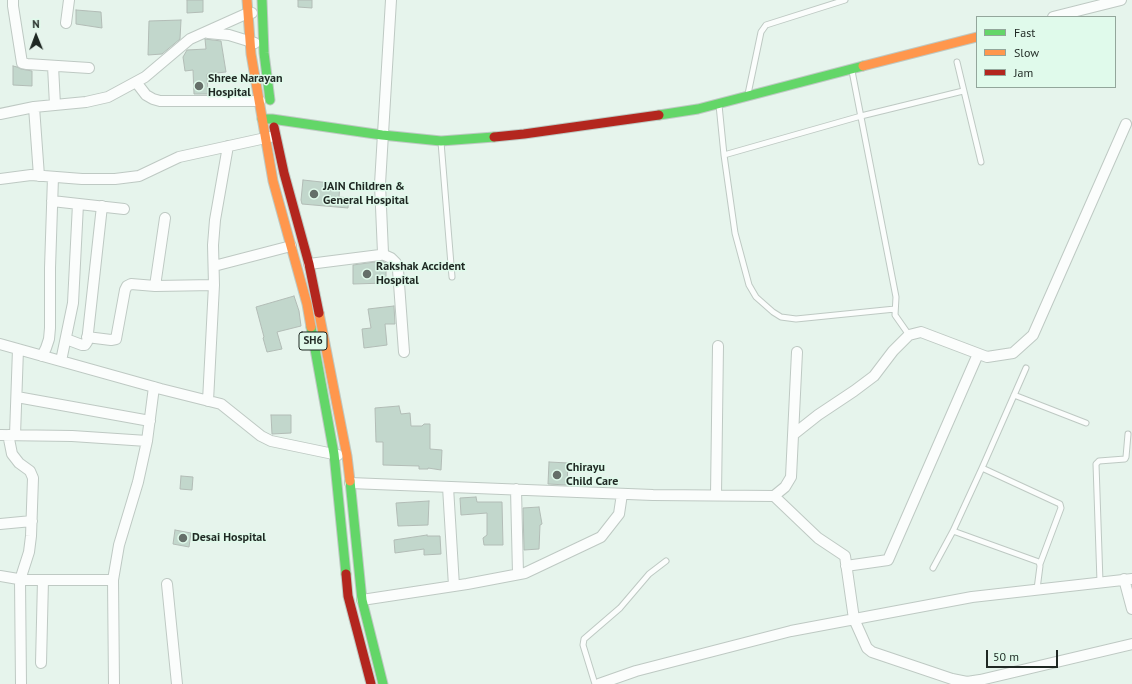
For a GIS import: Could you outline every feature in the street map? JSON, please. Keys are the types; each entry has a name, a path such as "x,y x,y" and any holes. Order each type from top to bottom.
{"main road":[{"name":"SH6","path":"247,0 251,54 265,138 274,181 307,304 334,454 348,596 371,684"},
{"name":"SH6","path":"262,0 263,45 272,119 284,174 309,264 332,377 347,456 362,600 383,684"},
{"path":"262,119 272,119 382,135 441,141 524,134 698,109 976,37"}],"street":[{"path":"13,0 22,63 89,68"},
{"path":"66,23 69,0"},
{"path":"382,254 380,184 391,0"},
{"path":"1057,16 1121,0"},
{"path":"0,114 34,107 86,102 108,97 145,77 190,39 248,13 262,12"},
{"path":"202,33 221,33 263,45"},
{"path":"53,66 55,106"},
{"path":"136,82 153,100 260,101"},
{"path":"34,107 39,176"},
{"path":"794,434 818,415 874,376 893,351 909,335 921,332 987,357 1013,353 1032,335 1126,124"},
{"path":"0,179 22,175 82,179 108,179 139,176 179,157 276,136"},
{"path":"208,401 214,284 213,245 215,220 228,146"},
{"path":"42,356 50,339 53,177"},
{"path":"52,201 124,209"},
{"path":"61,361 74,298 78,204"},
{"path":"66,339 82,346 85,345 102,206"},
{"path":"155,286 165,218"},
{"path":"214,266 291,246"},
{"path":"309,264 382,254 391,258 396,263 398,270 404,352"},
{"path":"87,337 110,340 116,338 125,290 127,286 131,284 155,286 214,284"},
{"path":"0,344 221,404 261,436 271,441 347,456"},
{"path":"716,495 718,346"},
{"path":"18,350 16,397 8,435 12,454 19,463 30,471 33,478 32,521 29,552 20,580 21,684"},
{"path":"350,483 622,494 774,496 785,487 791,477 797,352"},
{"path":"846,566 888,560 978,354"},
{"path":"114,684 113,580 119,545 138,482 147,441 154,387"},
{"path":"16,397 150,421"},
{"path":"8,435 72,436 147,441"},
{"path":"448,487 454,586"},
{"path":"516,489 518,574"},
{"path":"362,600 454,586 525,573 602,537 619,514 622,494"},
{"path":"774,496 818,538 845,556 854,619 867,648 872,652 952,679 967,682 1132,644"},
{"path":"0,524 32,521"},
{"path":"0,576 20,580 113,580"},
{"path":"599,684 636,671 791,631 972,597 1128,579 1132,609"},
{"path":"41,663 43,580"},
{"path":"167,584 177,684"}],"lane":[{"path":"748,97 763,28 769,23 845,0"},
{"path":"957,62 981,162"},
{"path":"852,70 896,297 896,318 909,335"},
{"path":"724,156 861,116 963,91"},
{"path":"719,104 724,156 735,234 749,285 756,298 763,305 782,317 796,319 895,309"},
{"path":"441,141 452,277"},
{"path":"933,568 953,531 1026,368"},
{"path":"1014,395 1086,423"},
{"path":"1100,582 1096,464 1099,461 1125,459 1128,434"},
{"path":"982,468 1060,504 1061,508 1040,564 1037,589"},
{"path":"953,531 1037,561 1040,564"},
{"path":"595,684 583,645 584,639 620,608 649,574 666,561"}],"building":[{"path":"187,0 203,0 203,12 187,13"},
{"path":"298,0 312,0 312,8 298,7"},
{"path":"76,10 101,12 102,28 76,24"},
{"path":"181,20 180,39 162,54 148,55 149,21"},
{"path":"205,39 221,41 226,72 207,74 208,94 194,94 193,70 185,71 183,57 187,50 206,49"},
{"path":"13,66 32,71 32,86 13,85"},
{"path":"303,180 340,184 339,197 349,198 348,208 302,204"},
{"path":"382,261 386,263 386,283 353,284 353,265"},
{"path":"294,296 299,311 301,326 277,332 282,349 267,352 256,307"},
{"path":"394,306 395,324 385,324 387,345 364,348 362,329 371,328 368,309"},
{"path":"399,406 401,414 410,413 411,426 430,424 430,449 442,450 441,470 428,468 419,469 419,466 383,465 383,442 376,442 375,408"},
{"path":"271,415 291,415 291,433 272,434"},
{"path":"549,462 568,463 567,485 548,484"},
{"path":"181,476 193,477 192,490 180,489"},
{"path":"476,497 477,502 502,502 503,545 484,545 483,538 487,535 487,513 461,515 460,498"},
{"path":"429,501 428,525 398,526 396,503"},
{"path":"539,507 542,524 540,525 539,549 524,550 523,508"},
{"path":"175,530 191,533 189,547 173,544"},
{"path":"427,535 440,536 441,554 424,555 424,549 395,553 394,540"}],"traffic: fast":[{"path":"262,0 264,53 270,100"},
{"path":"659,115 698,109 863,66"},
{"path":"262,119 272,119 382,135 441,141 494,137"},
{"path":"311,327 334,454 346,574"},
{"path":"350,481 362,600 383,684"}],"traffic: slow":[{"path":"247,0 251,54 273,181 307,304 311,327"},
{"path":"863,66 976,37"},
{"path":"319,313 347,456 350,481"}],"traffic: jam":[{"path":"494,137 659,115"},
{"path":"274,127 284,173 309,264 319,313"},
{"path":"346,574 348,596 371,684"}],"place":[{"name":"Shree Narayan Hospital","path":"199,86"},
{"name":"JAIN Children & General Hospital","path":"314,194"},
{"name":"Rakshak Accident Hospital","path":"367,274"},
{"name":"Chirayu Child Care","path":"557,475"},
{"name":"Desai Hospital","path":"183,538"}]}
